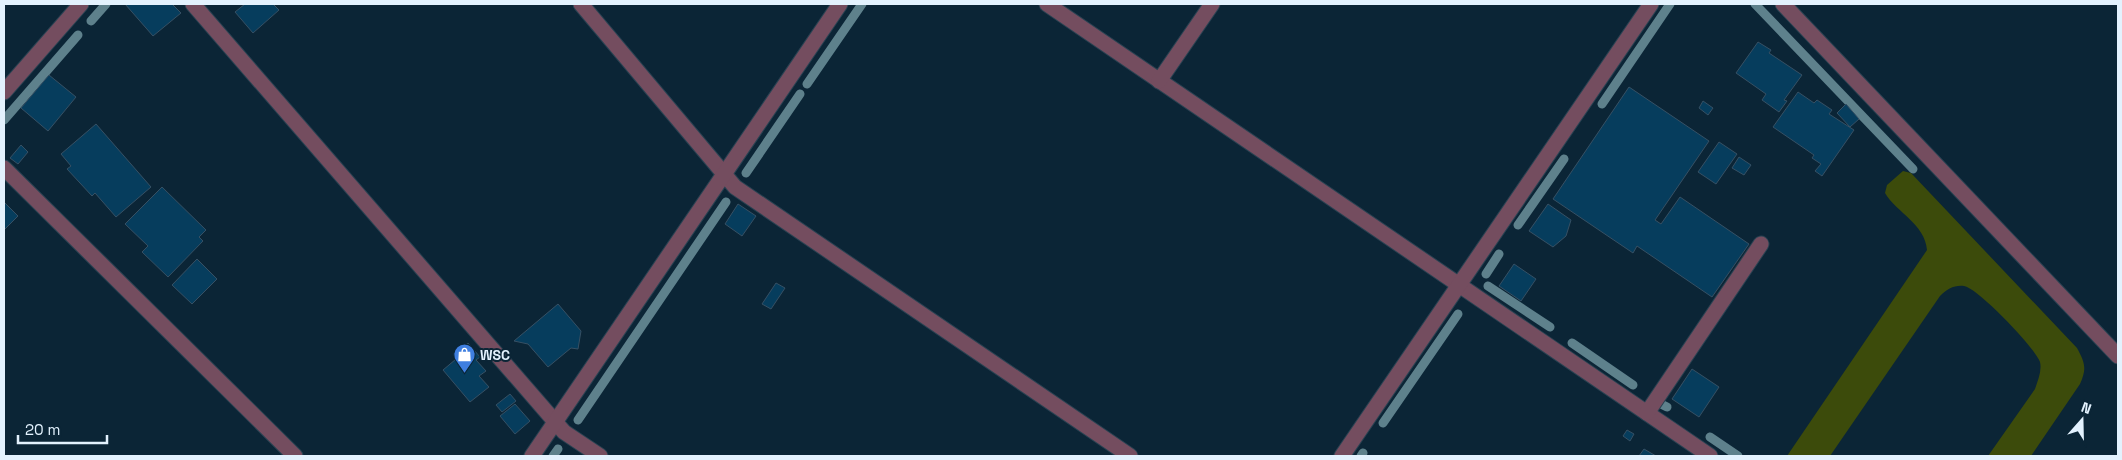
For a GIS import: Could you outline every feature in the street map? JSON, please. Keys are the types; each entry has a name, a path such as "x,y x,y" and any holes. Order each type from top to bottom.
{"street":[{"path":"4,92 81,4"},
{"path":"193,4 564,432 600,456"},
{"path":"581,4 734,187 1130,456"},
{"path":"532,456 840,4"},
{"path":"1047,4 1710,456"},
{"path":"1159,81 1212,4"},
{"path":"1342,456 1651,4"},
{"path":"1783,4 2118,356"},
{"path":"4,168 295,456"},
{"path":"1646,413 1761,244"}],"green space":[{"path":"1903,171 1911,173 2077,348 2082,358 2084,374 2080,384 2031,456 1988,456 2035,389 2040,372 2040,362 2028,345 1993,307 1971,289 1957,286 1945,291 1940,296 1830,456 1787,456 1927,250 1925,241 1916,226 1885,193 1887,185"}],"building":[{"path":"125,4 172,4 181,13 153,36"},
{"path":"245,4 273,4 279,10 253,33 235,12"},
{"path":"1758,42 1771,50 1769,53 1802,75 1784,100 1787,101 1779,112 1762,100 1766,94 1736,73"},
{"path":"49,75 76,97 48,131 21,108"},
{"path":"1629,87 1709,141 1655,220 1661,224 1680,197 1749,244 1712,297 1637,246 1633,253 1553,199"},
{"path":"1798,92 1814,103 1817,100 1832,110 1829,114 1854,130 1822,176 1815,171 1821,164 1812,158 1814,155 1773,127"},
{"path":"1703,101 1713,108 1708,115 1699,108"},
{"path":"1846,104 1859,119 1850,127 1837,113"},
{"path":"96,124 151,187 116,217 95,193 92,196 67,169 71,166 61,154"},
{"path":"1719,142 1737,154 1716,184 1698,172"},
{"path":"21,145 28,152 18,164 10,158"},
{"path":"1739,157 1751,165 1744,175 1732,168"},
{"path":"162,187 206,230 199,237 203,241 168,277 142,252 148,246 125,224"},
{"path":"4,202 18,216 4,230"},
{"path":"738,204 756,216 742,236 725,224"},
{"path":"1548,204 1571,220 1566,236 1553,247 1529,231"},
{"path":"197,259 217,279 192,304 172,285"},
{"path":"1514,264 1536,279 1521,301 1499,286"},
{"path":"776,283 785,288 771,309 762,304"},
{"path":"558,304 581,331 578,349 571,348 548,367 528,344 514,341"},
{"name":"WSC","path":"468,343 480,357 476,360 486,371 479,376 489,387 470,402 443,370 462,354 459,351"},
{"path":"1692,369 1719,387 1699,417 1672,399"},
{"path":"510,394 516,401 502,412 496,405"},
{"path":"515,404 530,421 515,434 500,416"},
{"path":"1627,430 1634,434 1630,441 1623,436"},
{"path":"1644,449 1656,456 1639,456"}],"waterway":[{"path":"91,21 106,4"},
{"path":"807,84 862,4"},
{"path":"1602,104 1670,4"},
{"path":"1755,4 1913,169"},
{"path":"4,120 78,35"},
{"path":"746,173 800,94"},
{"path":"1518,225 1564,159"},
{"path":"578,420 726,202"},
{"path":"1486,274 1499,254"},
{"path":"1488,286 1550,327"},
{"path":"1383,423 1458,314"},
{"path":"1572,343 1633,385"},
{"path":"1661,404 1667,407"},
{"path":"1710,437 1738,456"},
{"path":"553,456 558,449"}],"place":[{"name":"WSC","path":"464,374"}]}
